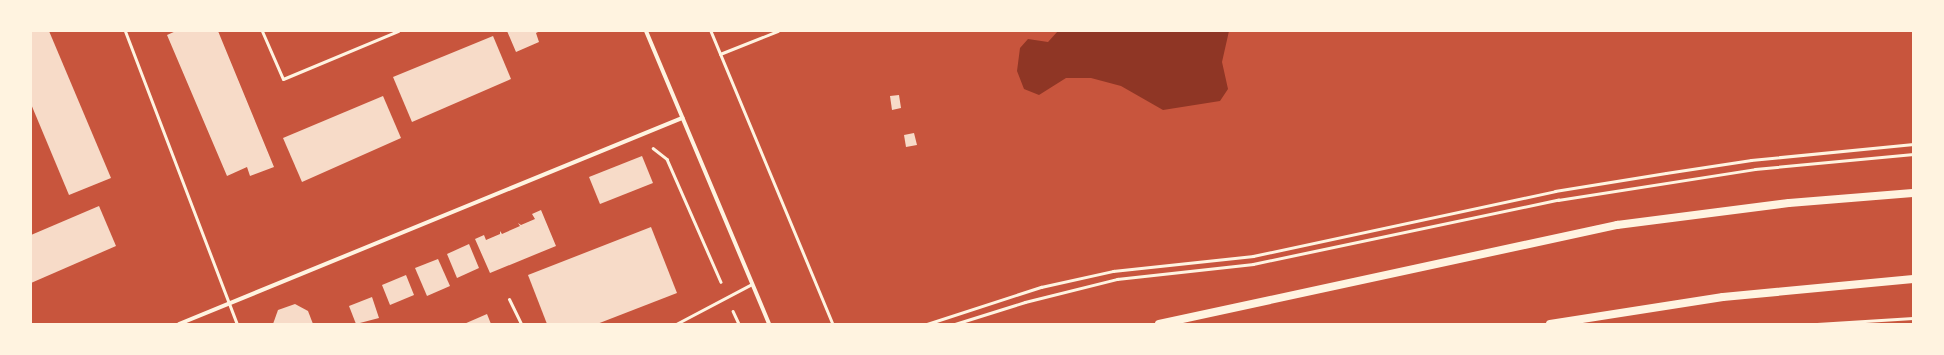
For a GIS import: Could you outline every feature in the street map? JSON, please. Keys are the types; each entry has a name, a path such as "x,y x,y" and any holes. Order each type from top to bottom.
{"main road":[{"path":"1159,324 1617,225 1789,203 1913,194"},
{"path":"1550,324 1723,297 1913,279"}],"street":[{"path":"646,31 769,324"},
{"path":"179,324 682,118"}],"lane":[{"path":"125,31 238,324"},
{"path":"262,31 283,79 398,31"},
{"path":"676,324 726,294 752,284"},
{"path":"509,299 521,324"}],"path":[{"path":"711,31 833,324"},
{"path":"720,54 778,31"},
{"path":"646,133 654,150 667,159 739,324"},
{"path":"927,324 1041,287 1114,271 1253,256 1555,191 1666,173 1751,160 1913,144"},
{"path":"955,324 1117,279 1253,264 1558,200 1755,169 1913,154"},
{"path":"1818,324 1913,318"}],"shaded area":[{"path":"1058,31 1229,31 1222,62 1228,89 1220,101 1163,110 1121,86 1091,78 1066,78 1039,95 1024,89 1017,71 1020,48 1028,39 1048,42"}],"building":[{"path":"31,31 49,31 111,178 69,195 31,104"},
{"path":"176,31 218,31 274,167 250,176 247,167 227,176 167,35"},
{"path":"507,31 540,31 536,33 539,42 516,52"},
{"path":"493,36 511,79 412,122 393,77"},
{"path":"899,95 901,108 892,110 890,96"},
{"path":"383,96 401,138 302,182 283,138"},
{"path":"914,133 917,145 906,147 904,135"},
{"path":"642,156 653,183 600,204 589,177"},
{"path":"99,206 116,246 31,283 31,235"},
{"path":"541,210 556,246 490,273 475,239 484,235 486,240 500,234 500,231 502,234 520,226 518,223 521,225 535,219 532,214"},
{"path":"651,227 677,293 597,324 547,324 528,275"},
{"path":"469,244 479,268 457,278 447,254"},
{"path":"438,259 450,286 427,296 415,268"},
{"path":"406,275 414,295 390,305 382,285"},
{"path":"372,297 379,318 356,324 349,306"},
{"path":"295,304 308,311 313,324 273,324 278,310"},
{"path":"487,314 491,324 464,324"}]}
